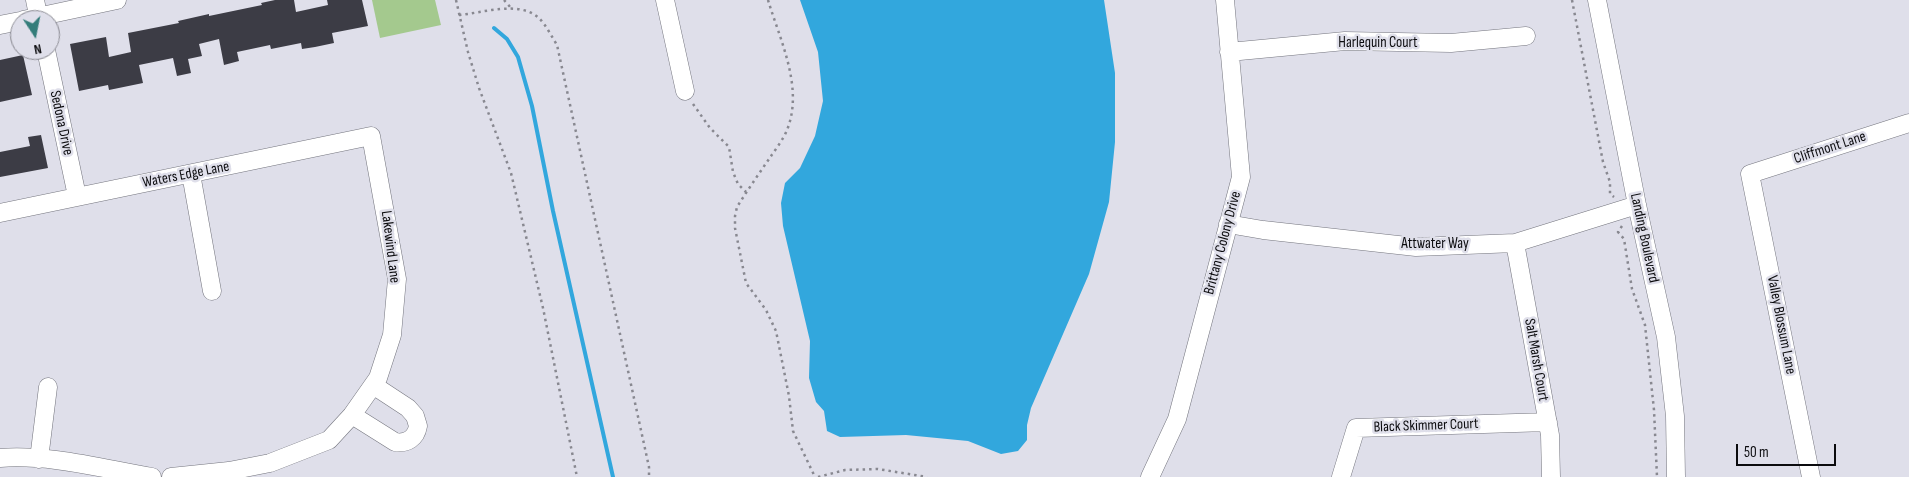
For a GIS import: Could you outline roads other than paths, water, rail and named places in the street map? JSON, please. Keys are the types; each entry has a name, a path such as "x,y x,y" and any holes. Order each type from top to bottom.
{"street":[{"path":"60,10 117,0"},
{"path":"664,0 685,91"},
{"name":"Brittany Colony Drive","path":"1150,477 1177,419 1241,177 1225,0"},
{"name":"Landing Boulevard","path":"1597,0 1637,205 1666,337 1675,416 1676,477"},
{"name":"Harlequin Court","path":"1229,52 1345,42 1451,44 1526,36"},
{"name":"Sedona Drive","path":"48,60 77,196"},
{"name":"Cliffmont Lane","path":"1750,174 1909,123"},
{"name":"Waters Edge Lane","path":"0,213 372,136"},
{"name":"Lakewind Lane","path":"171,477 229,471 270,463 329,440 352,415 378,378 392,334 397,279 372,136"},
{"path":"191,174 212,292"},
{"name":"Valley Blossum Lane","path":"1750,174 1811,477"},
{"name":"Attwater Way","path":"1228,224 1264,230 1416,247 1515,243 1637,205"},
{"name":"Salt Marsh Court","path":"1515,243 1548,422 1551,477"},
{"path":"352,415 395,442 403,443 414,436 418,426 412,412 373,385"},
{"path":"39,459 48,387"},
{"name":"Black Skimmer Court","path":"1341,477 1356,428 1548,422"},
{"path":"0,458 18,456 152,477"}],"water":[{"path":"800,0 1104,0 1115,73 1115,142 1109,202 1089,274 1031,408 1027,425 1027,440 1018,451 1001,454 968,441 906,435 840,437 827,431 824,411 816,402 809,378 810,341 783,226 781,203 785,183 800,168 815,136 823,101 818,52"}],"waterway":[{"path":"494,28 507,39 518,57 532,106 553,211 613,477"}]}
